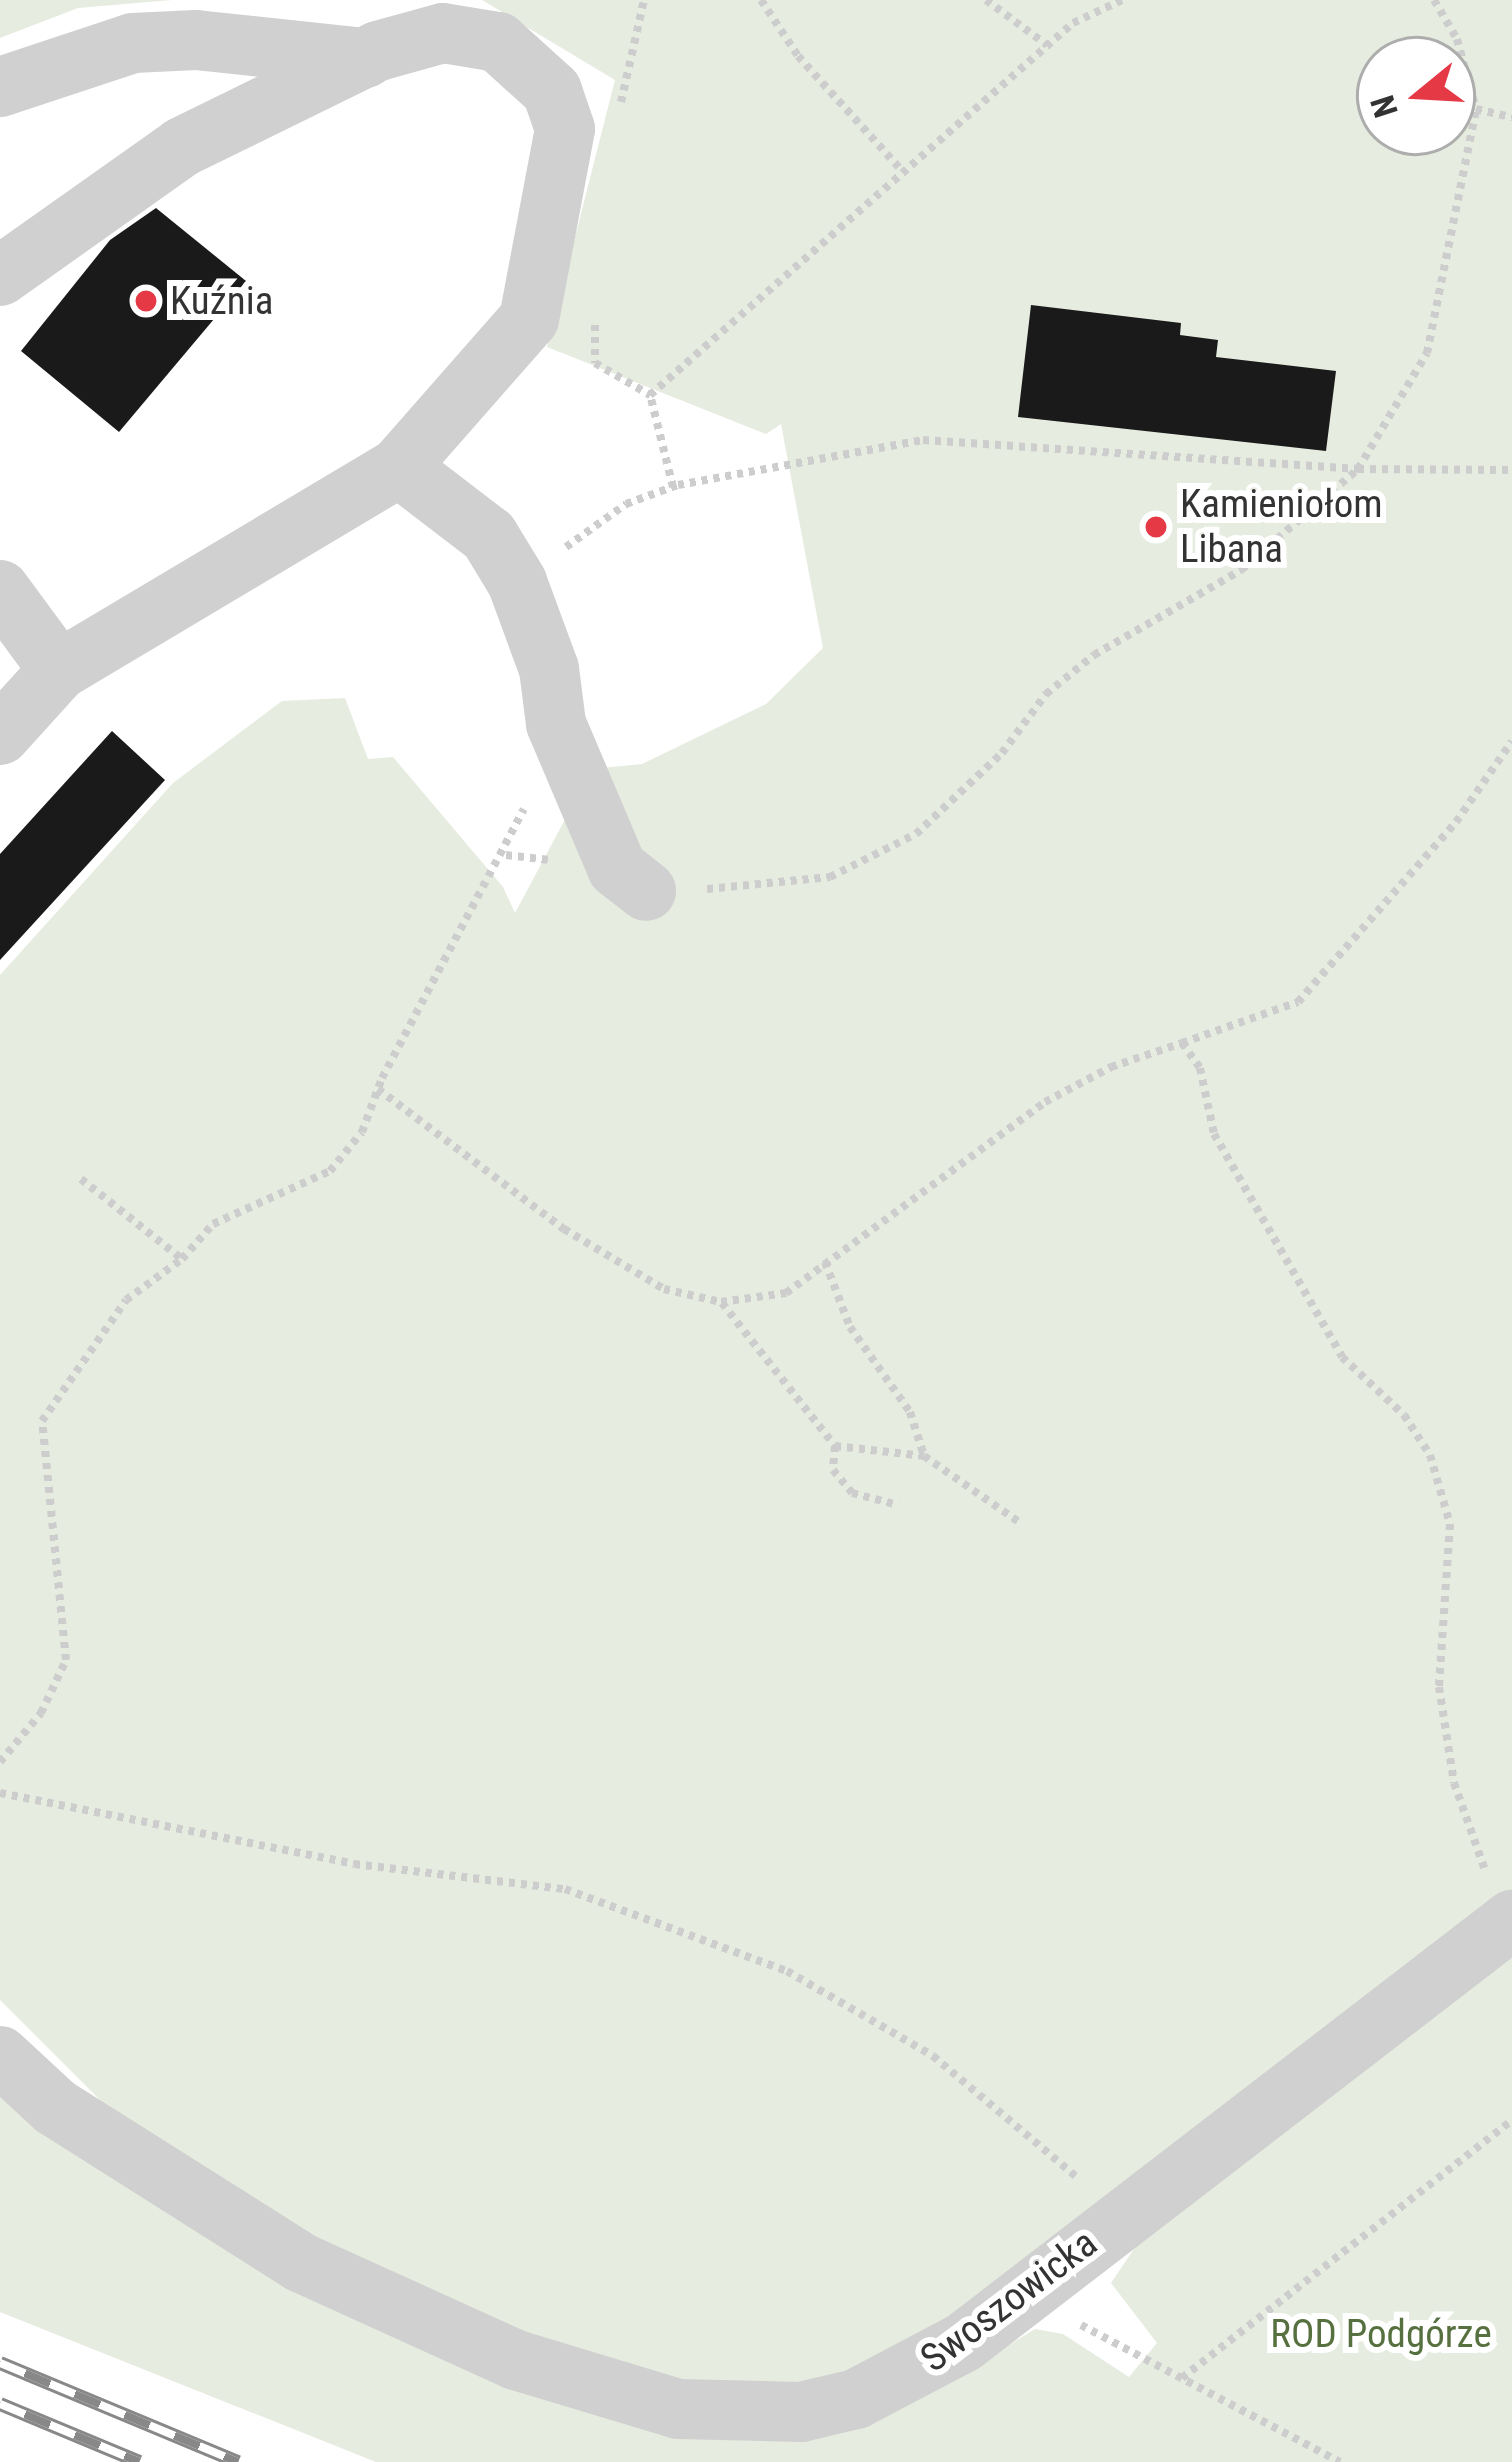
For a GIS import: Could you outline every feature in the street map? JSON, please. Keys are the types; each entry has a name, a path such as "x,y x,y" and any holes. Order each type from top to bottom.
{"street":[{"path":"0,276 182,147 365,58 443,33 497,41 552,91 565,129 529,320 399,467 59,670 0,735"},
{"path":"0,87 133,43 196,40 365,58"},
{"path":"399,467 489,536 518,581 549,669 556,724 617,868 646,891"},
{"path":"0,590 59,670"},
{"name":"Swoszowicka","path":"0,2056 55,2107 302,2263 516,2360 678,2409 801,2412 856,2399 964,2342 1500,1899"}],"path":[{"path":"761,0 798,56 903,172"},
{"path":"986,0 1047,45"},
{"path":"674,487 650,395 1073,22 1123,0"},
{"path":"1434,0 1455,36"},
{"path":"1476,109 1512,117"},
{"path":"646,891 830,877 916,834 1002,753 1046,694 1094,656 1241,570 1358,469 1427,353 1467,156"},
{"path":"518,581 626,504 674,487 923,440 1358,469 1512,470"},
{"path":"0,1762 41,1713 66,1660 42,1421 126,1300 182,1259 212,1224 330,1171 362,1132 377,1088 506,855 556,724"},
{"path":"377,1088 564,1229 664,1288 722,1301 786,1293 1045,1102 1111,1066 1298,1002 1456,822 1512,741"},
{"path":"1182,1043 1200,1068 1214,1135 1342,1357 1404,1415 1430,1455 1450,1524 1439,1687 1454,1784 1500,1899"},
{"path":"81,1179 182,1259"},
{"path":"825,1262 850,1328 910,1412 924,1456"},
{"path":"722,1301 835,1446 833,1470 852,1493 898,1504"},
{"path":"835,1446 924,1456 1022,1524"},
{"path":"0,1793 354,1864 565,1889 764,1963 933,2056 1122,2215"},
{"path":"1182,2378 1512,2120"},
{"path":"1145,2358 1340,2462"}],"green space":[{"path":"0,0 172,0 78,8 0,38"},
{"path":"482,0 1512,0 1512,1919 997,2292 854,2374 740,2392 602,2366 303,2235 129,2129 0,2000 0,975 173,783 282,701 345,698 368,759 393,757 503,887 515,913 592,769 642,764 766,704 823,648 781,424 766,434 547,347 615,80"},
{"name":"ROD Podgórze","path":"1512,1955 1512,2462 376,2462 0,2312 0,2082 524,2385 951,2381 1035,2329 1063,2334 1129,2377 1157,2343 1111,2283 1140,2240"}],"building":[{"name":"Kuźnia","path":"156,208 246,281 119,432 21,351 110,240"},
{"path":"1031,305 1181,323 1180,335 1218,340 1216,357 1336,371 1326,451 1018,417"},
{"path":"112,731 165,780 0,960 0,854"}],"railway":[{"path":"0,2363 238,2462"},
{"path":"0,2404 139,2462"}],"place":[{"name":"Kuźnia","path":"146,301"},
{"name":"Kamieniołom Libana","path":"1156,527"}]}
